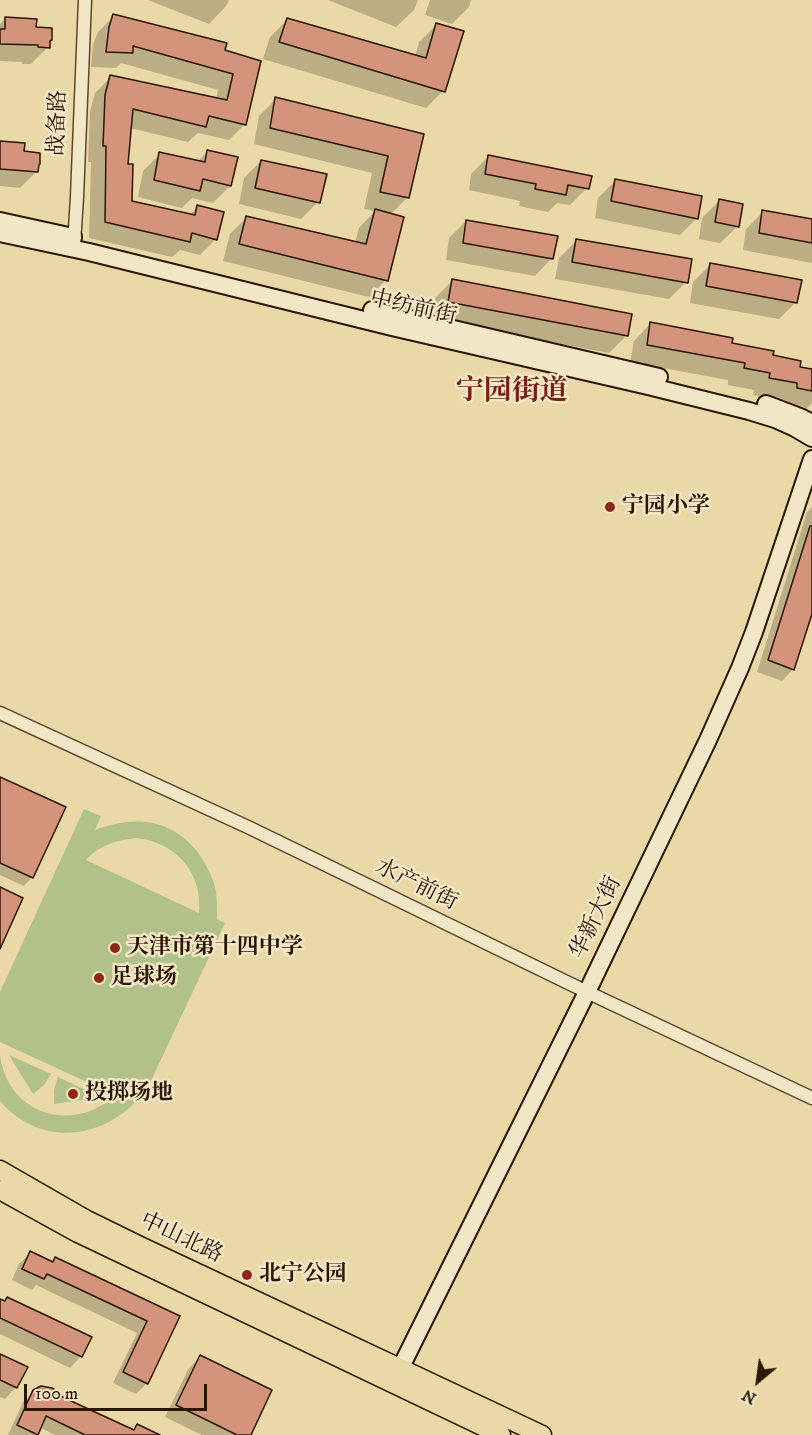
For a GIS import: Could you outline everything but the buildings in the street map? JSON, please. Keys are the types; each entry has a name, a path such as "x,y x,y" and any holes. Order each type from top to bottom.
{"main road":[{"name":"中山北路","path":"0,1170 87,1220 397,1376 501,1435"},
{"name":"中山北路","path":"0,1190 78,1233 267,1324 542,1435"}],"street":[{"name":"战备路","path":"74,243 85,0"},
{"path":"0,221 41,229 74,243 604,364 758,402 812,423"},
{"name":"中纺前街","path":"0,233 74,243 392,327 749,411 775,419 812,438"},
{"name":"华新大街","path":"397,1376 587,992 708,740 754,632 812,459"},
{"name":"水产前街","path":"0,713 250,828 587,992 812,1098"}],"green space":[{"path":"84,809 101,816 95,830 109,825 136,821 149,822 174,831 196,850 215,886 217,919 225,923 149,1085 134,1103 117,1117 98,1127 78,1132 57,1132 37,1127 18,1117 0,1101 0,1055 5,1075 15,1092 28,1104 44,1112 62,1115 80,1114 98,1107 115,1095 0,1042 0,992","holes":["136,838 150,841 175,853 184,862 196,885 199,913 86,860 103,847 115,842"]},
{"name":"投掷场地","path":"9,1055 51,1074 44,1085 33,1094"},
{"name":"投掷场地","path":"58,1077 100,1097 54,1104 54,1090"}],"place":[{"name":"宁园小学","path":"610,507"},
{"name":"天津市第十四中学","path":"115,948"},
{"name":"足球场","path":"99,978"},
{"name":"投掷场地","path":"73,1094"},
{"name":"北宁公园","path":"247,1275"}],"district":[{"name":"宁园街道","path":"512,393"}]}
